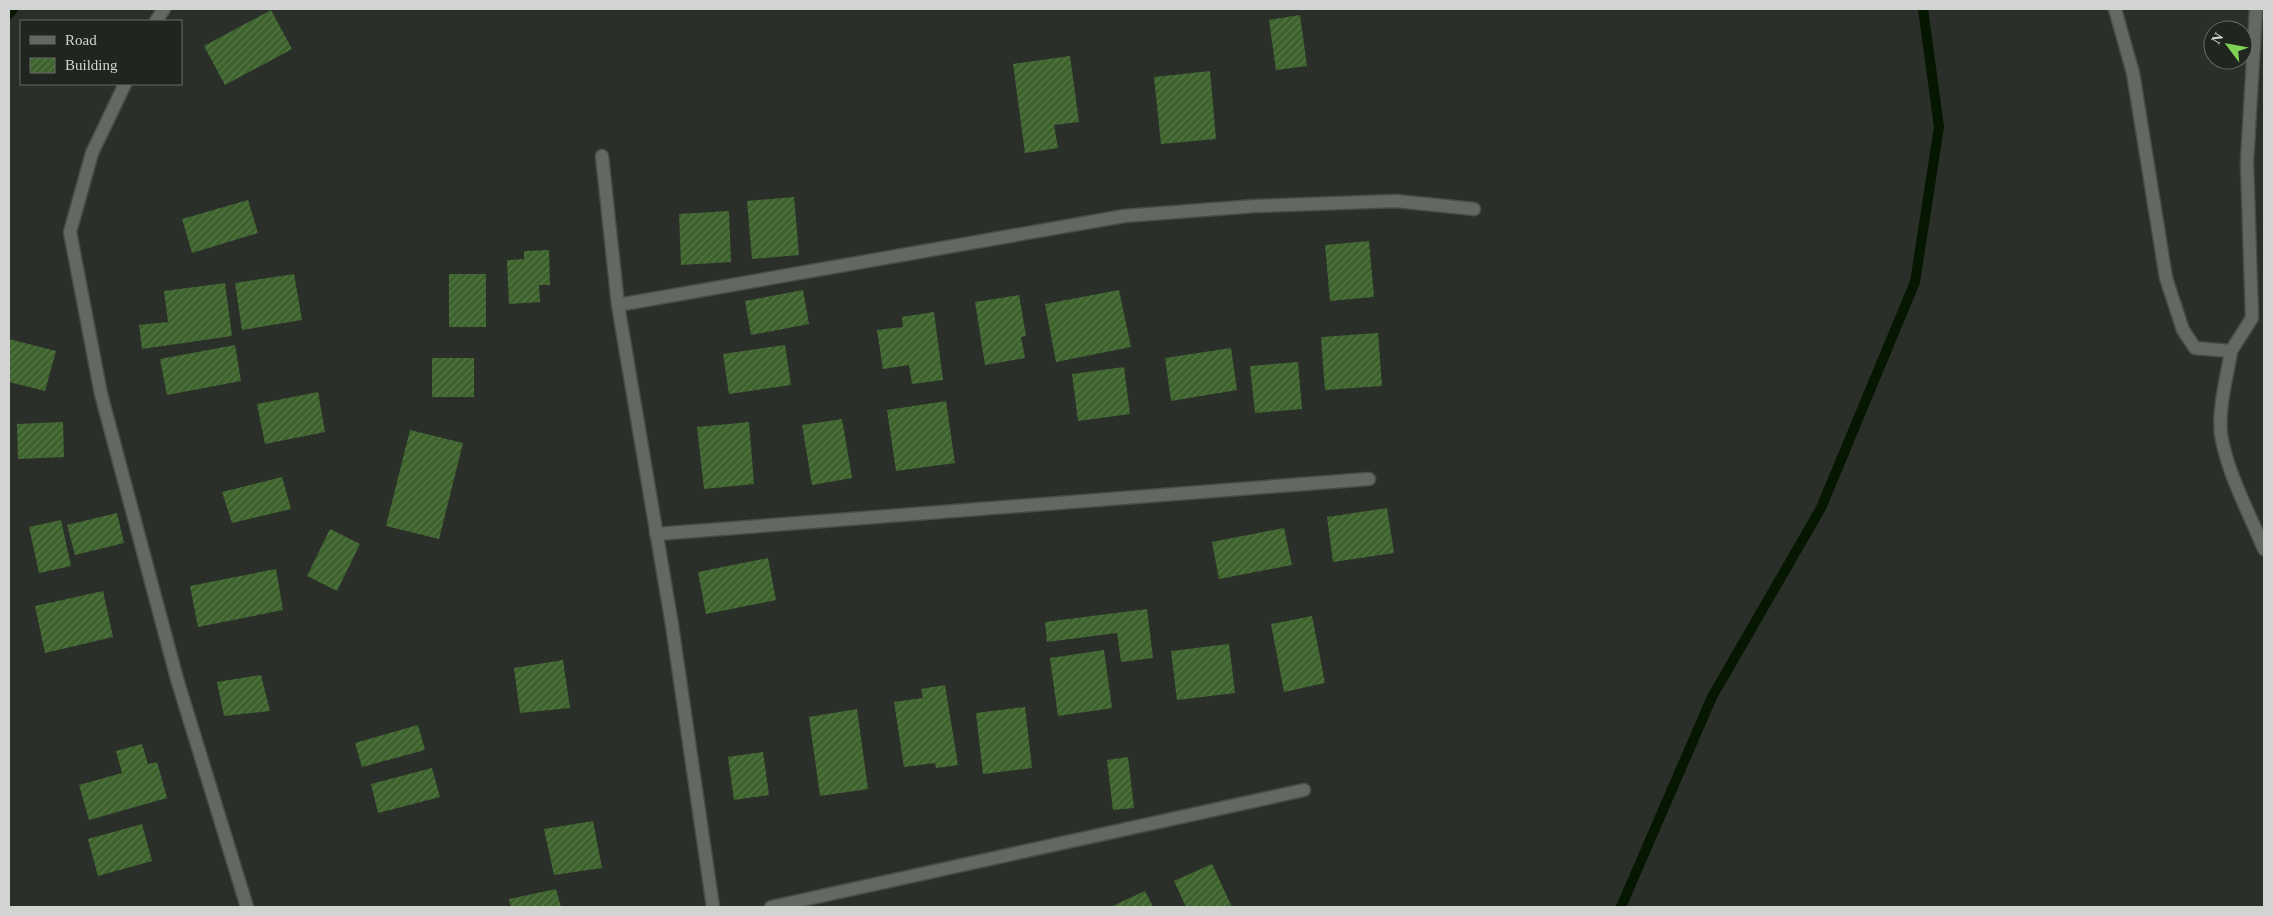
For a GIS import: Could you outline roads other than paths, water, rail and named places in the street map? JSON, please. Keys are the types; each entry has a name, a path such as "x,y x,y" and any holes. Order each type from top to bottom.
{"street":[{"path":"157,20 164,9"},
{"path":"2115,9 2133,73 2166,278 2183,330 2195,348 2231,351"},
{"path":"2256,9 2247,162 2252,318 2231,351 2222,408 2221,434 2227,459 2264,549"},
{"path":"125,85 92,153 70,232 101,394 177,679 247,907"},
{"path":"602,156 618,305 672,625 713,907"},
{"path":"618,305 1124,216 1255,206 1396,201 1474,209"},
{"path":"656,534 1369,479"},
{"path":"771,907 1304,790"}],"waterway":[{"path":"9,14 13,9"},
{"path":"1621,907 1712,697 1821,508 1915,282 1939,127 1923,9"}]}
